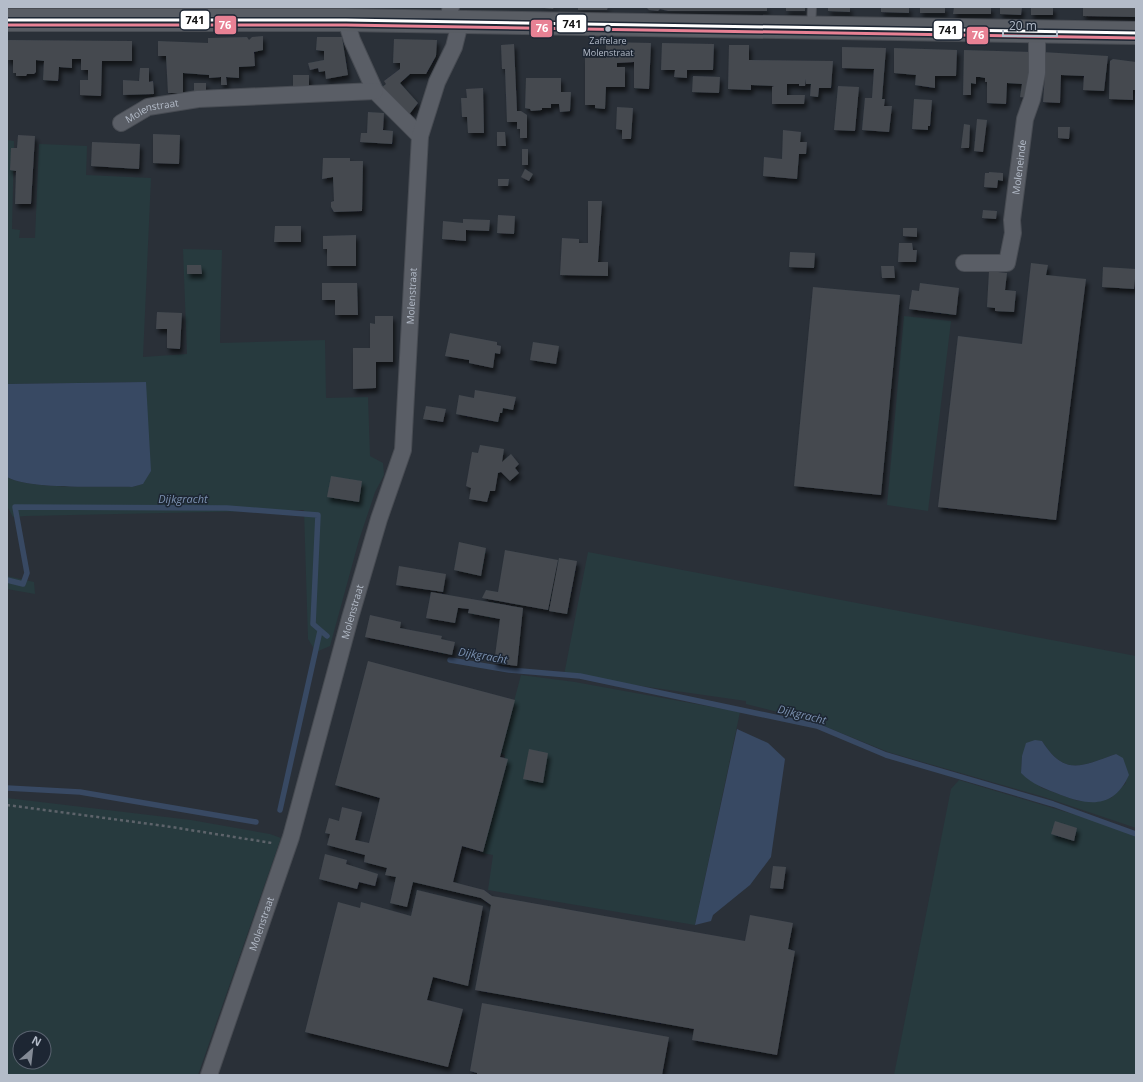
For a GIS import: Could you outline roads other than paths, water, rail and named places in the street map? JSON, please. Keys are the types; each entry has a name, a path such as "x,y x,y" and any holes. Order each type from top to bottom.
{"street":[{"path":"7,20 346,20 452,17 811,28 1037,30 1136,33"},
{"name":"Molenstraat","path":"209,1075 288,846 350,618 379,519 403,450 420,136 437,82 454,47 452,17"},
{"path":"346,20 352,40 375,91 420,136"},
{"name":"Moleneinde","path":"964,263 1007,263 1013,233 1012,220 1023,132 1037,73 1037,30"},
{"name":"Molenstraat","path":"121,123 148,107 198,99 375,91"}],"lane":[{"path":"811,28 812,7"}],"water":[{"path":"146,382 151,471 143,484 132,487 49,486 18,481 7,477 7,384"},
{"path":"737,729 768,743 785,759 771,857 750,885 713,915 711,921 695,925"},
{"path":"1035,740 1042,741 1058,760 1074,766 1083,765 1116,754 1123,758 1129,775 1123,786 1116,794 1109,799 1100,802 1082,801 1061,795 1035,784 1021,773 1022,756 1026,743"}],"waterway":[{"name":"Dijkgracht","path":"7,580 23,584 27,573 15,507 227,508 318,515 313,624 327,636"},
{"path":"280,810 320,631"},
{"name":"Dijkgracht","path":"450,660 509,670 580,676 817,726 886,755 1053,804 1136,834"},
{"path":"7,788 80,792 256,822"}],"place":[{"name":"Zaffelare Molenstraat","path":"608,29"}]}
